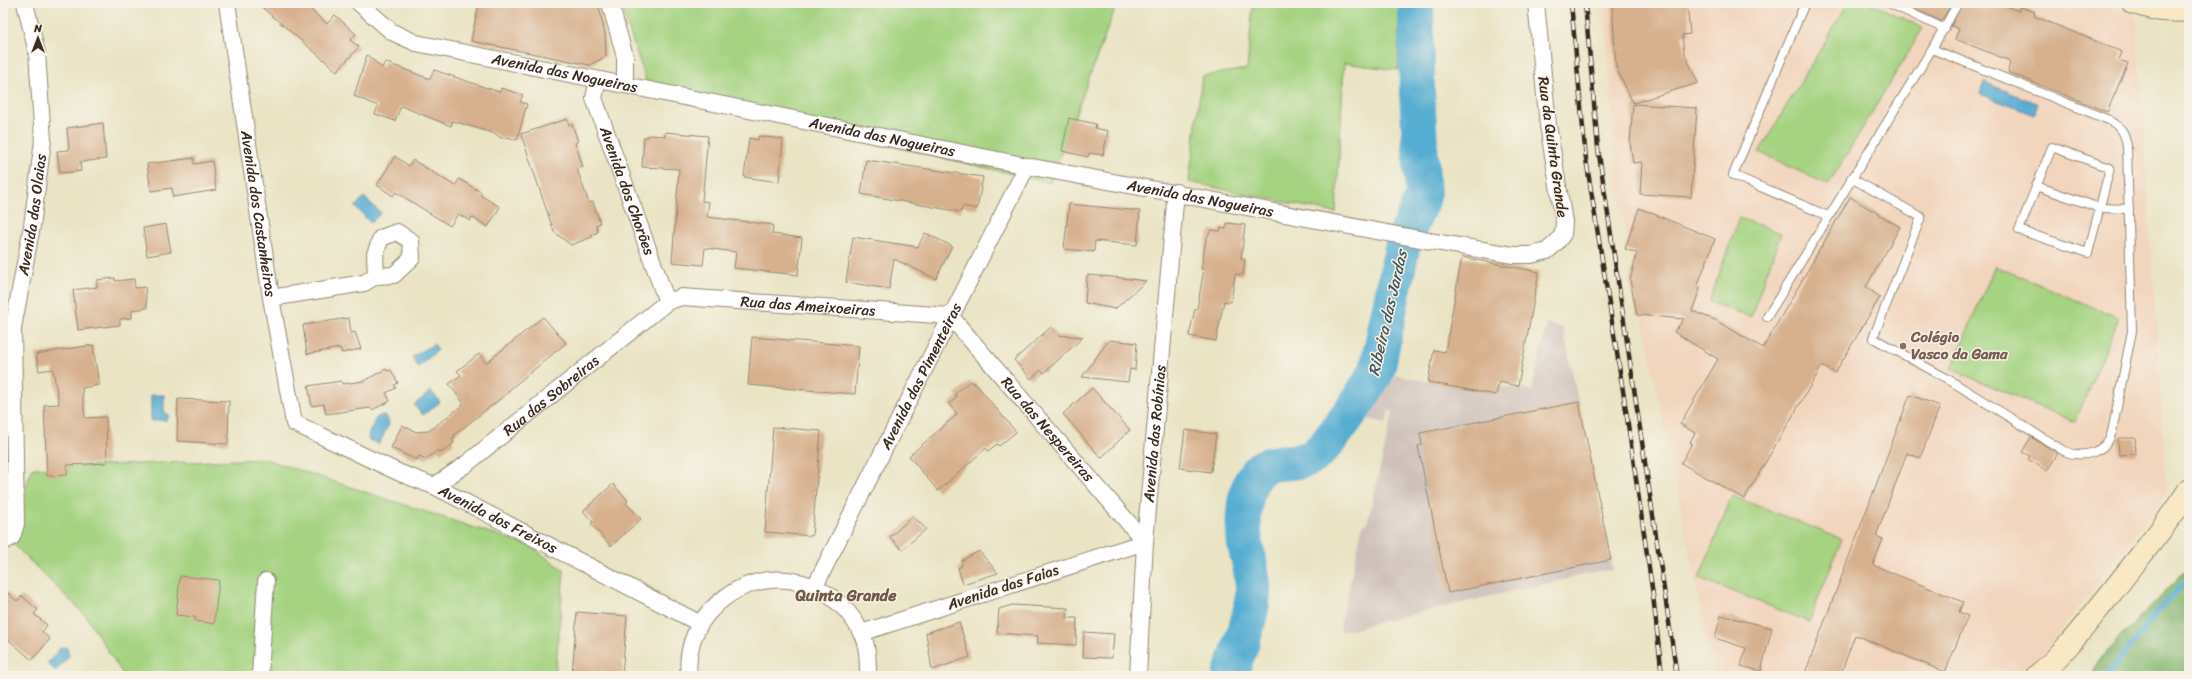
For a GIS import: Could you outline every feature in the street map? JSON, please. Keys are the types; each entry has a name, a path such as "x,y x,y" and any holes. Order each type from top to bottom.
{"main road":[{"path":"2133,3 2161,10 2189,11"},
{"path":"2161,10 2189,27"},
{"path":"2045,672 2172,516 2189,490"}],"street":[{"name":"Avenida das Olaias","path":"3,542 12,537 16,524 13,328 32,226 43,140 37,53 25,3"},
{"name":"Avenida dos Castanheiros","path":"227,3 271,298 294,423"},
{"name":"Avenida das Nogueiras","path":"359,3 392,32 416,44 1027,166 1176,192 1419,238"},
{"path":"610,3 625,57 625,85"},
{"name":"Rua da Quinta Grande","path":"1419,238 1513,254 1531,254 1547,251 1563,234 1564,222 1548,126 1536,3"},
{"name":"Avenida dos Chorões","path":"598,80 594,98 667,302"},
{"name":"Avenida das Pimenteiras","path":"815,586 1027,166"},
{"name":"Avenida das Robínias","path":"1138,676 1145,542 1176,192"},
{"path":"271,298 364,283 376,276"},
{"name":"Rua das Ameixoeiras","path":"667,302 682,297 950,316"},
{"name":"Rua das Sobreiras","path":"434,486 465,465 667,302"},
{"name":"Rua das Nespereiras","path":"950,316 1145,542"},
{"name":"Avenida dos Freixos","path":"294,423 400,473 434,486 699,623"},
{"name":"Avenida das Faias","path":"861,633 1145,542"},
{"path":"689,676 688,667 692,643 699,623 719,601 741,587 765,580 791,580 815,586 834,597 849,612 861,633 868,656 868,676"},
{"path":"260,676 266,581"}],"lane":[{"path":"1806,3 1733,176 1828,216"},
{"path":"1889,3 1945,29"},
{"path":"1767,317 1851,178 1945,29 1958,3"},
{"path":"1851,178 1921,217 1873,338 1946,378 2073,455 2092,453 2104,447 2109,441 2112,432 2132,331 2127,146 2125,135 2120,127 2109,120 1932,49"},
{"path":"2052,147 2110,168 2088,253 2019,230 2036,186 2052,147"},
{"path":"2036,186 2100,208 2129,209"}],"shaded area":[{"name":"Colégio Vasco da Gama","path":"1604,3 2093,3 2136,14 2167,493 2025,676 1714,676 1619,199"},
{"path":"1547,324 1563,328 1613,570 1601,571 1378,622 1356,629 1339,631 1363,524 1367,524 1393,411 1389,411 1386,423 1364,418 1396,375 1496,395 1498,386 1532,391"}],"green space":[{"path":"620,3 1117,3 1050,183 649,89"},
{"path":"1253,3 1399,3 1398,70 1344,63 1336,213 1189,182 1202,76 1247,69"},
{"path":"1848,3 1871,3 1923,28 1828,185 1759,152"},
{"path":"1739,218 1781,233 1751,317 1709,302"},
{"path":"1995,266 2119,318 2075,422 1951,369"},
{"path":"265,459 530,546 564,570 555,676 124,676 86,616 5,536 33,468"},
{"path":"1732,496 1842,539 1809,622 1699,578"},
{"path":"2189,567 2189,676 2091,676 2101,657"}],"water":[{"path":"1984,82 2038,104 2034,115 1980,94"},
{"path":"364,197 381,213 371,223 355,207"},
{"path":"434,344 438,350 418,367 412,357"},
{"path":"431,391 440,402 423,415 414,405"},
{"path":"151,395 164,395 164,412 169,415 167,420 151,421"},
{"path":"382,415 387,417 389,424 379,444 369,440 368,436 376,418"},
{"path":"60,648 67,648 69,656 56,671 47,664"}],"building":[{"path":"257,3 303,3 327,24 335,15 356,34 350,40 359,47 337,71"},
{"path":"479,3 598,3 605,34 606,56 590,65 471,41"},
{"path":"1612,3 1687,3 1690,34 1682,35 1684,52 1698,83 1633,103 1616,67"},
{"path":"1902,3 1952,3 1941,21"},
{"path":"1963,3 1998,3 2019,11 2020,7 2035,12 2034,16 2122,52 2119,60 2128,63 2107,112 2008,72 2010,61 1955,39 1959,29 1951,26"},
{"path":"367,55 382,68 385,62 430,79 434,70 500,92 501,88 523,95 520,102 527,104 517,140 508,137 501,138 496,134 453,121 451,126 401,106 395,121 375,114 378,106 354,96"},
{"path":"1633,104 1697,108 1691,197 1640,194 1642,162 1633,163 1630,143"},
{"path":"1069,118 1096,124 1095,128 1108,131 1103,155 1089,153 1088,157 1062,151"},
{"path":"567,119 569,125 572,124 578,142 575,143 583,167 577,169 589,203 593,202 600,223 596,225 598,232 591,235 592,237 571,245 554,232 521,134"},
{"path":"103,123 106,159 80,162 81,171 60,173 57,151 69,150 67,128"},
{"path":"665,132 708,136 702,201 709,202 707,217 773,225 772,234 802,238 798,275 734,268 736,252 705,248 703,265 672,262 679,169 642,167 644,137 648,137 648,135 665,136"},
{"path":"758,136 783,139 779,182 744,177 749,138 758,140"},
{"path":"395,156 409,166 413,160 455,186 459,179 482,193 480,195 500,207 488,227 472,217 470,221 458,214 450,226 396,192 393,196 377,185"},
{"path":"194,158 194,164 212,161 216,190 173,197 172,188 151,191 147,164"},
{"path":"866,160 983,177 977,209 962,206 961,212 861,194"},
{"path":"1850,197 1900,227 1866,287 1880,297 1835,373 1822,366 1744,499 1681,463 1692,443 1690,442 1695,433 1680,424 1718,359 1674,332 1684,319 1637,315 1630,280 1637,253 1625,249 1639,208 1715,239 1697,287 1700,288 1692,311 1715,320 1763,348"},
{"path":"1069,204 1140,211 1137,245 1095,241 1094,252 1064,249"},
{"path":"1227,223 1245,225 1241,259 1245,259 1243,275 1235,274 1231,302 1224,301 1216,341 1189,336 1195,309 1197,309 1204,269 1201,269 1206,239 1211,230 1220,231 1221,228 1226,229"},
{"path":"166,224 171,252 147,256 143,228"},
{"path":"925,233 952,246 936,279 894,259 889,289 846,282 853,237 918,247"},
{"path":"1462,257 1539,272 1518,386 1499,382 1496,395 1428,382 1434,350 1445,352"},
{"path":"1087,275 1146,281 1115,309 1085,303"},
{"path":"115,278 115,281 134,279 135,288 145,287 147,308 132,310 132,318 120,319 120,325 78,330 73,290 97,287 97,280"},
{"path":"543,317 566,343 508,391 509,392 454,435 455,437 452,440 454,443 441,453 438,450 426,459 419,456 417,460 391,448 402,425 416,432 429,431 464,404 449,384 461,375 457,371 479,354 486,363"},
{"path":"349,318 351,333 355,332 361,349 342,353 340,348 307,354 303,325"},
{"path":"1051,327 1058,335 1083,337 1044,373 1041,370 1031,379 1014,360"},
{"path":"752,337 859,346 855,394 748,385"},
{"path":"1109,340 1137,343 1135,370 1130,369 1128,382 1082,377"},
{"path":"93,345 99,385 82,388 85,418 106,417 107,463 67,465 67,475 47,476 44,405 59,404 53,369 39,371 36,354"},
{"path":"386,369 387,371 391,370 398,383 394,385 396,388 386,393 390,401 372,410 370,408 326,414 324,404 312,406 308,386 341,381 342,384 364,381"},
{"path":"970,381 973,384 974,382 1016,432 999,446 997,444 988,451 986,448 938,491 909,456 957,414 949,404 957,397 955,394"},
{"path":"1092,388 1130,430 1101,458 1063,414"},
{"path":"1910,395 1940,406 1920,458 1907,453 1876,536 1883,539 1873,565 1963,602 1959,612 1968,616 1945,672 1855,635 1840,676 1804,676"},
{"path":"178,399 229,401 228,444 177,441"},
{"path":"1579,402 1611,560 1448,593 1418,446 1422,445 1420,433"},
{"path":"773,427 821,431 812,536 765,532"},
{"path":"1185,430 1216,434 1211,472 1180,468"},
{"path":"2031,437 2058,453 2047,471 2028,459 2030,456 2022,452"},
{"path":"2118,438 2135,438 2136,454 2119,455"},
{"path":"613,484 628,501 626,503 641,519 611,546 591,524 593,522 583,511"},
{"path":"913,516 926,529 902,550 890,537"},
{"path":"979,551 998,573 963,584 958,568 962,566 961,561"},
{"path":"180,576 219,580 214,624 195,621 195,617 176,615"},
{"path":"3,589 17,601 22,596 38,610 34,614 47,625 42,632 50,639 32,660 3,635"},
{"path":"1012,605 1068,608 1067,618 1077,618 1076,645 1037,643 1038,636 997,633 999,609"},
{"path":"577,612 627,616 622,676 572,676"},
{"path":"1721,615 1772,628 1761,671 1741,666 1746,648 1715,638"},
{"path":"959,622 970,657 932,670 926,633"},
{"path":"1084,632 1114,634 1112,658 1083,657"}],"waterway":[{"name":"Ribeira das Jardas","path":"1230,676 1244,634 1252,602 1253,580 1245,544 1244,527 1244,509 1250,484 1254,476 1265,466 1305,460 1312,457 1319,451 1328,442 1347,417 1377,370 1403,243 1423,196 1417,92 1416,3"},
{"name":"Ribeira das Jardas","path":"2107,676 2158,611 2189,579"}],"railway":[{"path":"1571,3 1586,159 1624,397 1653,595 1662,676"},
{"path":"1585,3 1598,148 1677,676"}],"place":[{"name":"Colégio Vasco da Gama","path":"1903,346"}],"district":[{"name":"Quinta Grande","path":"846,595"}]}
